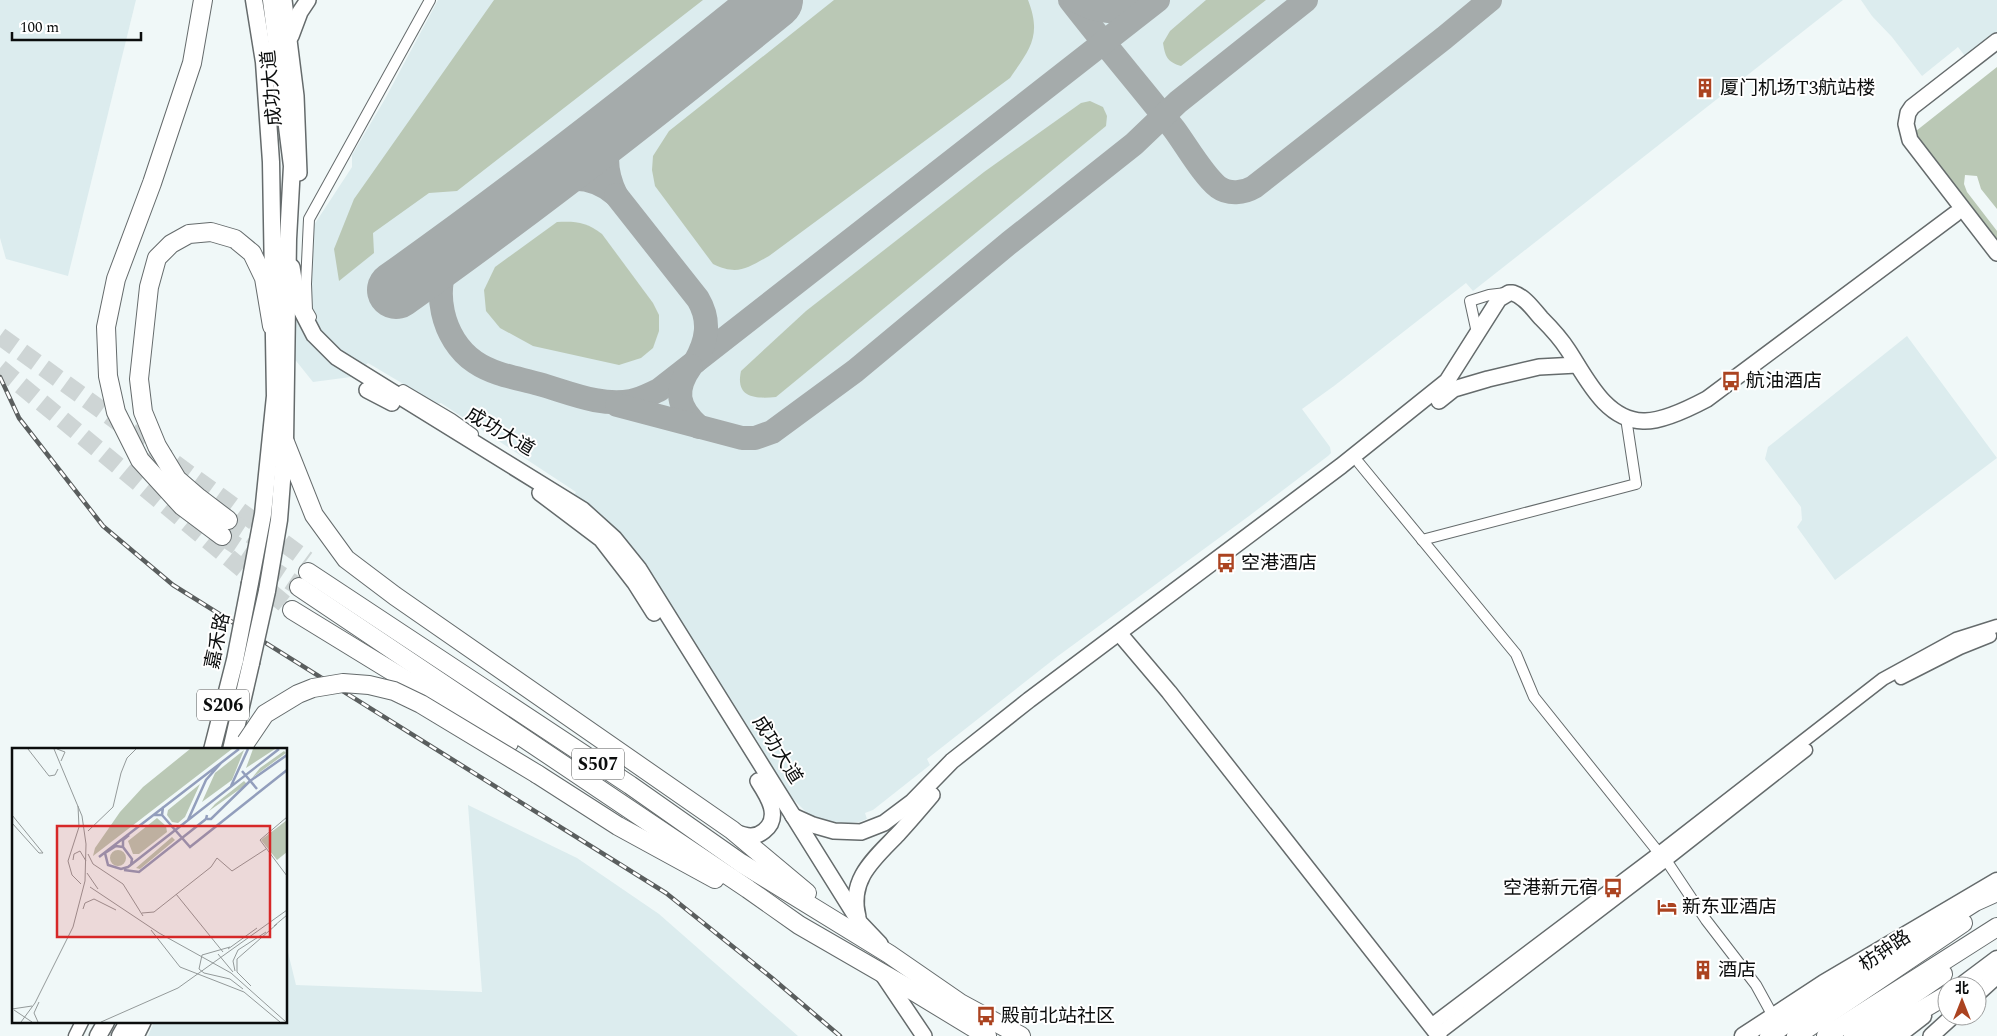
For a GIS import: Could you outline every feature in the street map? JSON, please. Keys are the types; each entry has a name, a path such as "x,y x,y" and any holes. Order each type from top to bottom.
{"highway":[{"path":"203,0 192,63 152,182 116,279 106,327 108,376 116,412 140,460 182,506 222,536"},
{"path":"228,520 177,479 157,446 143,412 139,378 149,287 157,258 171,244 189,234 211,232 235,238 252,253 264,278 272,326"},
{"path":"285,442 314,515 346,559 395,596 732,830 858,928"},
{"name":"S507","path":"987,1036 908,988 799,926 305,573 630,785 741,863 858,928 889,954 960,1003 1021,1036"},
{"name":"S507","path":"292,610 748,889"},
{"path":"238,746 265,714 298,694 313,688 343,683 369,685 394,691 421,704 537,774 618,826 799,926"},
{"path":"1769,1036 1799,1027 1975,902 1997,892"},
{"name":"枋钟路","path":"1799,1027 1997,901"},
{"path":"1853,1036 1956,964 1997,928"},
{"name":"枋钟路","path":"1826,1036 1997,928"},
{"path":"1886,1034 1937,1002"}],"main road":[{"name":"嘉禾路","path":"213,748 235,660 252,576 263,514 275,396 272,326 271,162 264,62 254,0"},
{"name":"嘉禾路","path":"238,746 251,663 267,591 279,520 285,442 288,239 292,166 271,0"},
{"name":"成功大道","path":"284,0 296,96 299,172 296,202 288,239 298,304 314,334 336,357 583,510 614,538 639,569 829,873 858,928"},
{"path":"290,40 300,12 308,0"},
{"path":"1997,40 1916,104 1908,113 1906,124 1907,133 1919,153 1997,253"},
{"path":"858,928 854,903 860,880 871,861 957,768 1447,381 1499,299 1509,292 1518,294 1526,301 1567,349 1606,404 1626,418 1644,421 1680,412 1707,399 1955,214"},
{"path":"793,816 813,825 834,831 861,832 884,823 912,802 952,761 1029,700 1122,636 1358,463 1454,389 1539,367 1577,365"},
{"name":"成功大道","path":"367,390 386,399 533,488 601,539 635,583 767,795 774,819 768,828 760,834 749,837 732,830"},
{"path":"1122,636 1169,692 1436,1032"},
{"path":"1743,1036 1824,983 1997,880"},
{"path":"1974,976 1997,959"},
{"path":"883,975 924,1036"},
{"path":"1987,985 1997,976"},
{"path":"98,1036 105,1024"},
{"path":"120,1036 127,1024"},
{"path":"136,1036 142,1024"},
{"path":"1931,1036 1942,1026"}],"street":[{"path":"430,0 309,219 306,284 307,310 322,336 345,356 452,418 524,472"},
{"path":"1477,333 1470,301 1489,295 1509,292"},
{"path":"1422,540 1636,484 1626,418"},
{"path":"1358,463 1516,654 1534,697 1663,857 1706,920 1756,985 1773,1016"},
{"path":"1663,857 1883,679 1956,639 1997,626"},
{"path":"1436,1032 1887,685 1960,648 1997,634"},
{"path":"75,1036 81,1024"}],"shaded area":[{"path":"0,0 136,0 68,276 6,259 0,238"},
{"path":"438,0 1843,0 1473,291 1466,283 1302,409 1330,447 1331,453 1328,456 1058,656 927,759 930,765 873,810 865,813 867,819 835,825 810,816 788,794 620,532 574,495 576,492 441,403 437,404 368,363 351,377 313,382 289,352 288,326 311,307 314,225 352,167 352,155 385,99"},
{"name":"厦门机场T3航站楼","path":"1861,0 1997,0 1997,32 1965,56 1958,47 1922,76"},
{"path":"1907,336 1997,458 1835,580 1797,527 1802,520 1801,507 1765,459 1768,447"},
{"path":"468,805 577,858 659,914 798,1036 148,1036 153,1024 288,1024 288,952 296,985 482,992"}],"green space":[{"path":"494,0 703,0 457,191 429,193 373,233 374,253 339,281 334,249 354,199"},
{"path":"834,0 1028,0 1034,23 1034,33 1028,50 1010,78 769,256 742,269 729,270 722,268 713,264 655,186 652,170 653,156 669,131"},
{"path":"1206,0 1266,0 1181,66 1173,63 1166,55 1163,43 1170,31"},
{"path":"1997,67 1997,209 1981,189 1977,176 1965,175 1964,184 1967,192 1997,231 1997,244 1915,142 1916,131"},
{"path":"1090,101 1103,107 1107,116 1106,126 776,397 754,397 744,392 740,380 741,371 806,311 984,172 1081,103"},
{"path":"557,222 581,223 602,234 653,303 659,315 659,331 653,348 641,358 619,365 533,346 500,328 486,311 484,290 495,267"}],"taxiway":[{"path":"1070,0 1174,129 1212,182 1222,190 1236,192 1246,191 1254,187 1490,0"},
{"path":"1075,0 1092,8 1110,11 1128,11 1146,6"},
{"path":"671,84 628,118 610,142 607,157 609,175 616,195 600,184 583,179 566,179 550,183 518,200 464,241 452,254 445,267 442,282 443,312 447,327 454,340 475,362 498,373 585,398 608,402 631,401 659,390 1158,0"},
{"path":"617,405 742,438 755,438 772,432 855,371 1009,243 1134,144 1178,102 1306,0"},
{"path":"616,195 698,299 702,307 706,323 705,339 695,362"},
{"path":"691,366 682,383 680,398 686,412 699,427"}],"runway":[{"path":"396,290 588,148 774,0"}],"tunnel":[{"path":"0,336 307,560"},
{"path":"0,368 292,610"},
{"path":"228,520 270,547"},
{"path":"222,536 299,587"}],"railway":[{"path":"0,377 19,418 103,526 173,585 666,893 772,978 840,1036"}],"place":[{"name":"厦门机场T3航站楼","path":"1705,88"},
{"name":"航油酒店","path":"1731,381"},
{"name":"空港酒店","path":"1226,563"},
{"name":"空港新元宿","path":"1613,888"},
{"name":"新东亚酒店","path":"1667,907"},
{"name":"酒店","path":"1703,970"},
{"name":"殿前北站社区","path":"986,1016"}]}
